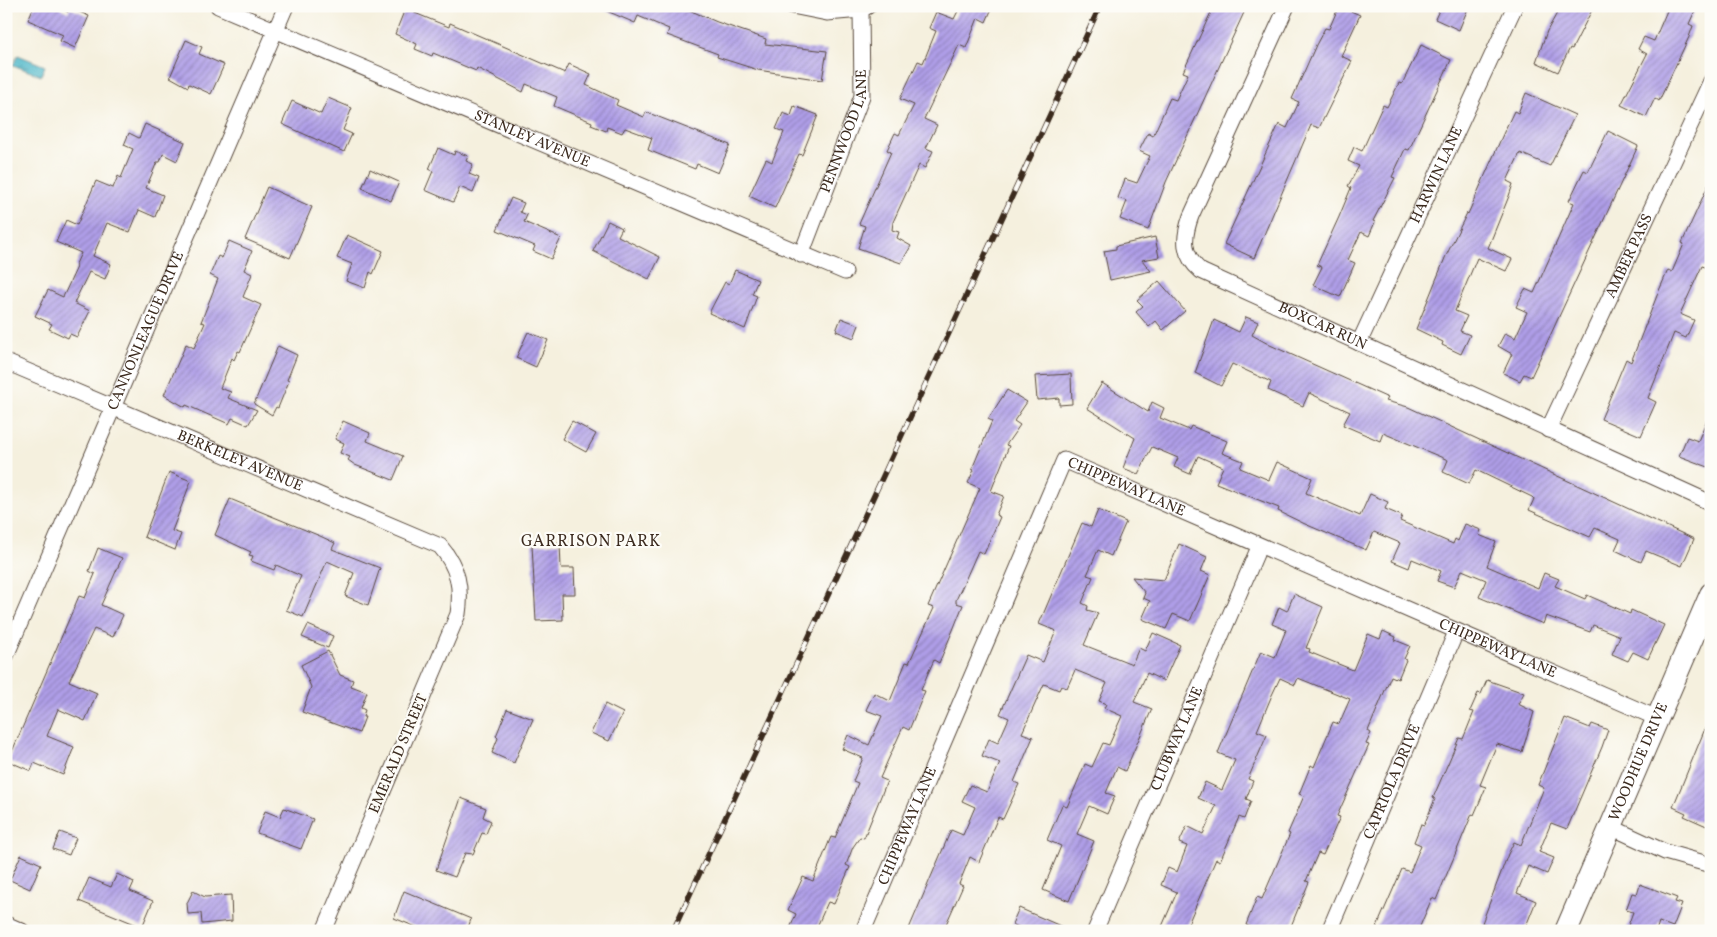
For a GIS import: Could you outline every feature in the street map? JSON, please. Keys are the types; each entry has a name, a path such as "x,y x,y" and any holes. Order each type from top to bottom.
{"street":[{"name":"STANLEY AVENUE","path":"218,6 801,255 845,272"},
{"name":"CANNONLEAGUE DRIVE","path":"6,656 274,30 286,6"},
{"path":"792,6 827,13 864,8"},
{"name":"BOXCAR RUN","path":"1287,6 1191,216 1186,230 1187,255 1201,271 1711,503"},
{"name":"HARWIN LANE","path":"1359,343 1515,6"},
{"name":"PENNWOOD LANE","path":"801,255 858,112 862,96 864,8"},
{"name":"AMBER PASS","path":"1548,430 1711,81"},
{"name":"BERKELEY AVENUE","path":"6,362 440,546 451,558 458,575"},
{"name":"CHIPPEWAY LANE","path":"863,931 1064,460 1259,547 1657,718"},
{"name":"CLUBWAY LANE","path":"1095,931 1259,547"},
{"name":"EMERALD STREET","path":"324,931 458,614 460,597 458,575"},
{"name":"WOODHUE DRIVE","path":"1566,931 1711,594"},
{"name":"CAPRIOLA DRIVE","path":"1329,931 1456,632"},
{"path":"1611,827 1665,852 1711,865"},
{"path":"6,924 22,931"}],"water":[{"path":"18,55 45,66 41,76 13,65"}],"building":[{"path":"34,6 56,6 68,12 70,8 89,16 75,48 60,41 63,35 28,20"},
{"path":"595,6 690,6 689,10 766,39 765,44 827,51 822,80 758,70 717,57 718,54 667,35 669,29 638,16 635,23"},
{"path":"952,6 993,6 986,22 978,18 966,48 959,45 924,119 937,125 926,148 933,151 925,168 919,165 893,222 892,230 899,232 897,238 911,246 901,263 858,248 865,226 859,224 891,152 887,150 895,133 899,135 914,105 900,99 918,61 923,63 936,31 929,28 936,12 954,19 959,9"},
{"path":"1214,6 1247,6 1166,182 1148,230 1120,219 1127,201 1118,198 1125,179 1137,183 1150,156 1139,151 1148,133 1153,136 1170,98 1176,100 1188,74 1183,72"},
{"path":"1339,6 1360,15 1341,56 1352,61 1319,128 1311,125 1254,258 1224,244 1279,124 1287,128 1299,102 1292,99 1316,45 1325,28 1329,29"},
{"path":"1441,6 1469,6 1459,30 1435,19"},
{"path":"1561,6 1594,6 1558,72 1536,62 1547,31"},
{"path":"1669,6 1697,6 1689,24 1693,26 1689,37 1659,101 1655,98 1646,117 1621,105 1647,54 1638,49 1644,37 1654,41"},
{"path":"405,9 449,27 450,23 565,73 569,64 591,74 586,85 618,100 616,105 644,117 646,112 730,145 718,173 697,164 695,169 648,150 652,138 625,128 622,133 607,127 606,131 591,125 592,122 554,106 557,97 526,84 523,92 477,68 476,71 433,53 432,56 415,49 417,44 395,34"},
{"path":"186,40 202,47 199,54 224,65 211,94 189,84 188,87 170,77"},
{"path":"1421,45 1451,60 1409,150 1405,149 1392,177 1395,178 1373,221 1375,222 1369,236 1361,232 1348,260 1355,263 1340,297 1313,285 1322,267 1317,265 1351,188 1348,186 1359,166 1348,161 1354,147 1362,151 1383,105 1387,107 1399,83 1402,84"},
{"path":"1526,93 1575,115 1550,166 1520,153 1507,181 1513,184 1488,248 1512,259 1506,271 1477,258 1455,311 1467,316 1460,331 1470,335 1461,354 1442,345 1443,342 1416,329 1445,258 1468,214 1514,111 1518,113"},
{"path":"328,98 352,108 343,130 352,134 344,152 282,124 292,101 321,114"},
{"path":"794,106 818,115 802,155 799,154 775,208 749,196 766,159 772,162 784,132 776,129 783,113 791,116"},
{"path":"145,124 185,142 177,161 163,154 160,162 157,162 146,188 163,195 155,217 139,210 130,232 107,223 93,256 111,264 105,279 89,272 74,303 90,311 77,337 70,334 68,338 49,329 52,324 35,316 48,290 63,297 77,267 75,266 81,253 56,242 66,220 77,225 96,181 113,188 118,176 121,178 133,149 124,145 129,133 139,138"},
{"path":"1608,131 1638,146 1531,377 1524,374 1520,381 1503,373 1512,354 1498,346 1505,333 1515,338 1527,312 1516,307 1525,289 1534,293 1574,203 1569,201 1584,170 1588,172"},
{"path":"438,148 454,155 455,151 468,156 466,161 473,164 469,174 479,178 473,193 460,187 453,202 425,190 433,171 429,169"},
{"path":"370,169 399,182 391,201 362,188"},
{"path":"1711,179 1711,269 1702,266 1680,314 1694,320 1686,338 1674,333 1648,398 1656,402 1641,436 1601,419 1626,359 1631,362 1668,270 1672,272 1684,244 1682,243"},
{"path":"267,187 312,207 290,258 245,239"},
{"path":"511,198 524,203 520,212 527,215 524,222 561,238 551,259 533,251 535,246 497,230"},
{"path":"608,221 622,228 618,236 660,257 649,279 593,251"},
{"path":"347,235 383,251 373,274 370,272 365,288 346,281 352,264 337,258"},
{"path":"1155,237 1159,257 1142,260 1151,271 1110,280 1104,251 1116,249 1116,246"},
{"path":"229,241 252,251 244,270 252,274 243,297 261,305 240,352 238,351 234,360 232,358 220,388 231,392 228,398 257,410 248,425 232,418 229,424 186,405 185,407 164,395 186,344 194,348 205,323 201,322 218,279 210,275 218,256 222,258"},
{"path":"735,270 758,280 752,294 757,296 745,329 709,313 725,282 729,284"},
{"path":"1159,281 1185,311 1163,330 1156,321 1149,327 1136,312 1143,306 1137,300"},
{"path":"1246,317 1258,322 1252,335 1270,345 1388,398 1386,401 1408,407 1694,539 1682,566 1646,551 1641,562 1615,550 1620,539 1595,528 1590,537 1529,510 1534,499 1532,497 1476,470 1469,484 1443,472 1448,460 1383,433 1380,441 1343,425 1350,412 1309,393 1303,406 1268,390 1271,382 1232,364 1221,386 1195,373 1214,320 1239,332"},
{"path":"841,318 859,325 854,338 836,331"},
{"path":"528,332 548,340 536,367 516,358"},
{"path":"278,346 297,355 278,408 276,407 272,415 254,404"},
{"path":"1071,374 1072,404 1059,405 1059,398 1037,400 1035,376"},
{"path":"1102,383 1148,412 1152,402 1164,408 1160,418 1189,430 1191,426 1227,441 1222,453 1243,461 1240,468 1269,480 1277,462 1312,478 1306,493 1360,516 1370,494 1388,502 1385,509 1402,516 1400,521 1453,544 1455,539 1458,541 1465,524 1481,530 1479,535 1496,542 1487,566 1538,588 1544,573 1559,579 1555,586 1585,599 1587,595 1630,614 1631,610 1664,625 1648,659 1633,652 1628,661 1612,654 1620,636 1593,625 1590,632 1546,616 1543,624 1479,597 1486,580 1462,570 1454,587 1437,581 1441,571 1412,559 1409,568 1392,561 1400,543 1374,532 1366,550 1305,524 1278,511 1279,508 1216,483 1223,467 1198,456 1190,474 1174,467 1178,458 1152,447 1138,474 1123,468 1135,438 1087,408"},
{"path":"1007,390 1027,402 1014,421 1020,425 1006,445 1009,446 991,491 1004,496 996,515 1000,517 984,554 978,551 956,600 956,603 963,605 953,630 939,663 934,660 928,673 921,690 925,691 909,730 903,727 880,778 887,781 864,838 860,837 853,847 846,865 850,867 834,904 828,902 815,931 789,931 796,914 788,910 803,877 813,881 831,837 835,838 858,783 853,781 863,758 842,749 848,735 869,745 882,716 866,710 874,693 890,701 906,662 909,663 934,608 928,606 980,488 968,483 992,421 988,419"},
{"path":"1710,412 1711,468 1679,456 1687,437 1698,441"},
{"path":"343,421 370,433 367,441 403,456 393,480 355,465 348,460 350,457 340,453 344,443 335,439"},
{"path":"572,421 596,434 586,452 562,439"},
{"path":"169,472 191,481 172,531 181,534 175,550 144,537"},
{"path":"230,499 320,536 335,543 332,549 380,568 368,605 345,596 354,573 327,561 303,617 286,610 301,576 276,565 274,570 251,561 253,556 249,555 251,552 215,535"},
{"path":"1098,510 1126,522 1111,556 1098,550 1087,575 1093,577 1082,603 1088,606 1087,610 1098,613 1084,645 1132,664 1139,648 1145,651 1153,633 1180,645 1164,681 1147,673 1134,702 1152,709 1125,771 1117,767 1106,793 1115,796 1107,814 1089,806 1077,834 1094,841 1069,901 1043,890 1061,846 1047,840 1062,805 1067,807 1085,764 1092,767 1103,743 1109,745 1122,716 1104,708 1106,704 1099,701 1107,683 1075,670 1067,688 1061,686 1059,690 1044,684 1022,733 1033,737 1014,782 1019,784 1003,819 998,817 979,862 970,857 959,884 963,886 943,931 908,931 951,830 963,835 975,807 962,801 970,785 987,792 1000,763 982,756 989,739 998,743 1009,718 1000,714 1026,655 1043,662 1056,631 1039,624 1082,523 1091,527"},
{"path":"560,543 561,568 574,568 575,594 562,594 563,620 536,621 532,545"},
{"path":"1179,544 1207,557 1201,571 1210,575 1190,621 1173,614 1166,629 1142,619 1150,601 1143,598 1145,593 1132,577 1164,580"},
{"path":"98,548 122,558 101,605 123,615 113,637 94,629 69,681 97,693 85,721 58,709 47,736 74,747 63,775 34,763 31,771 8,761 79,596 85,598 95,574 89,571"},
{"path":"1294,594 1323,607 1306,648 1310,649 1309,652 1353,670 1368,634 1380,639 1383,631 1396,637 1395,640 1410,646 1404,659 1406,660 1398,679 1391,676 1368,731 1371,733 1366,744 1369,745 1337,816 1340,817 1323,855 1318,853 1306,881 1309,882 1289,931 1259,931 1246,925 1257,897 1262,899 1290,834 1288,833 1304,796 1299,794 1311,765 1314,767 1333,722 1339,724 1350,699 1298,678 1295,685 1280,678 1272,695 1257,731 1267,735 1248,779 1253,781 1246,799 1251,801 1244,819 1239,817 1220,861 1216,859 1185,931 1160,931 1177,892 1161,885 1168,868 1177,872 1187,846 1179,843 1187,826 1203,834 1216,806 1198,798 1205,782 1222,790 1235,760 1218,753 1261,651 1275,657 1286,630 1272,624 1279,607 1287,611"},
{"path":"308,625 333,636 328,648 302,637"},
{"path":"328,651 340,675 353,680 351,686 367,692 361,708 365,710 363,717 365,717 359,733 302,712 311,687 301,665"},
{"path":"1487,680 1524,693 1518,704 1534,712 1522,752 1497,744 1480,785 1486,787 1474,815 1472,814 1436,900 1432,898 1418,931 1375,931 1402,869 1410,872 1421,845 1414,842 1421,824 1424,825 1435,799 1433,798 1459,738 1463,739 1474,712 1470,711 1478,693 1481,694"},
{"path":"605,704 623,713 609,741 591,733"},
{"path":"507,709 533,719 514,763 492,753 498,738 496,736"},
{"path":"1711,714 1711,828 1684,816 1686,813 1673,807"},
{"path":"1565,718 1590,728 1592,724 1608,730 1602,747 1567,829 1551,823 1539,852 1554,858 1547,874 1528,866 1517,893 1536,901 1524,931 1483,931 1485,924 1482,923 1508,854 1514,842 1521,845 1544,788 1538,785"},
{"path":"461,798 486,808 483,817 491,821 486,834 482,833 473,854 465,853 455,877 436,870"},
{"path":"284,808 313,819 301,849 257,833 265,811 280,817"},
{"path":"60,832 76,838 69,855 53,849"},
{"path":"21,855 41,864 30,889 10,880"},
{"path":"117,874 134,882 130,891 153,901 142,927 79,901 89,878 111,887"},
{"path":"1640,884 1677,898 1675,902 1682,904 1673,927 1659,922 1656,931 1626,931 1633,912 1626,910 1632,893 1637,894"},
{"path":"193,891 205,897 231,895 232,921 202,924 201,913 188,914 187,903"},
{"path":"404,891 471,919 467,931 426,931 394,918"},
{"path":"1019,908 1072,931 1027,931 1012,924"}],"railway":[{"path":"673,931 1100,6"}],"district":[{"name":"GARRISON PARK","path":"591,542"}]}
